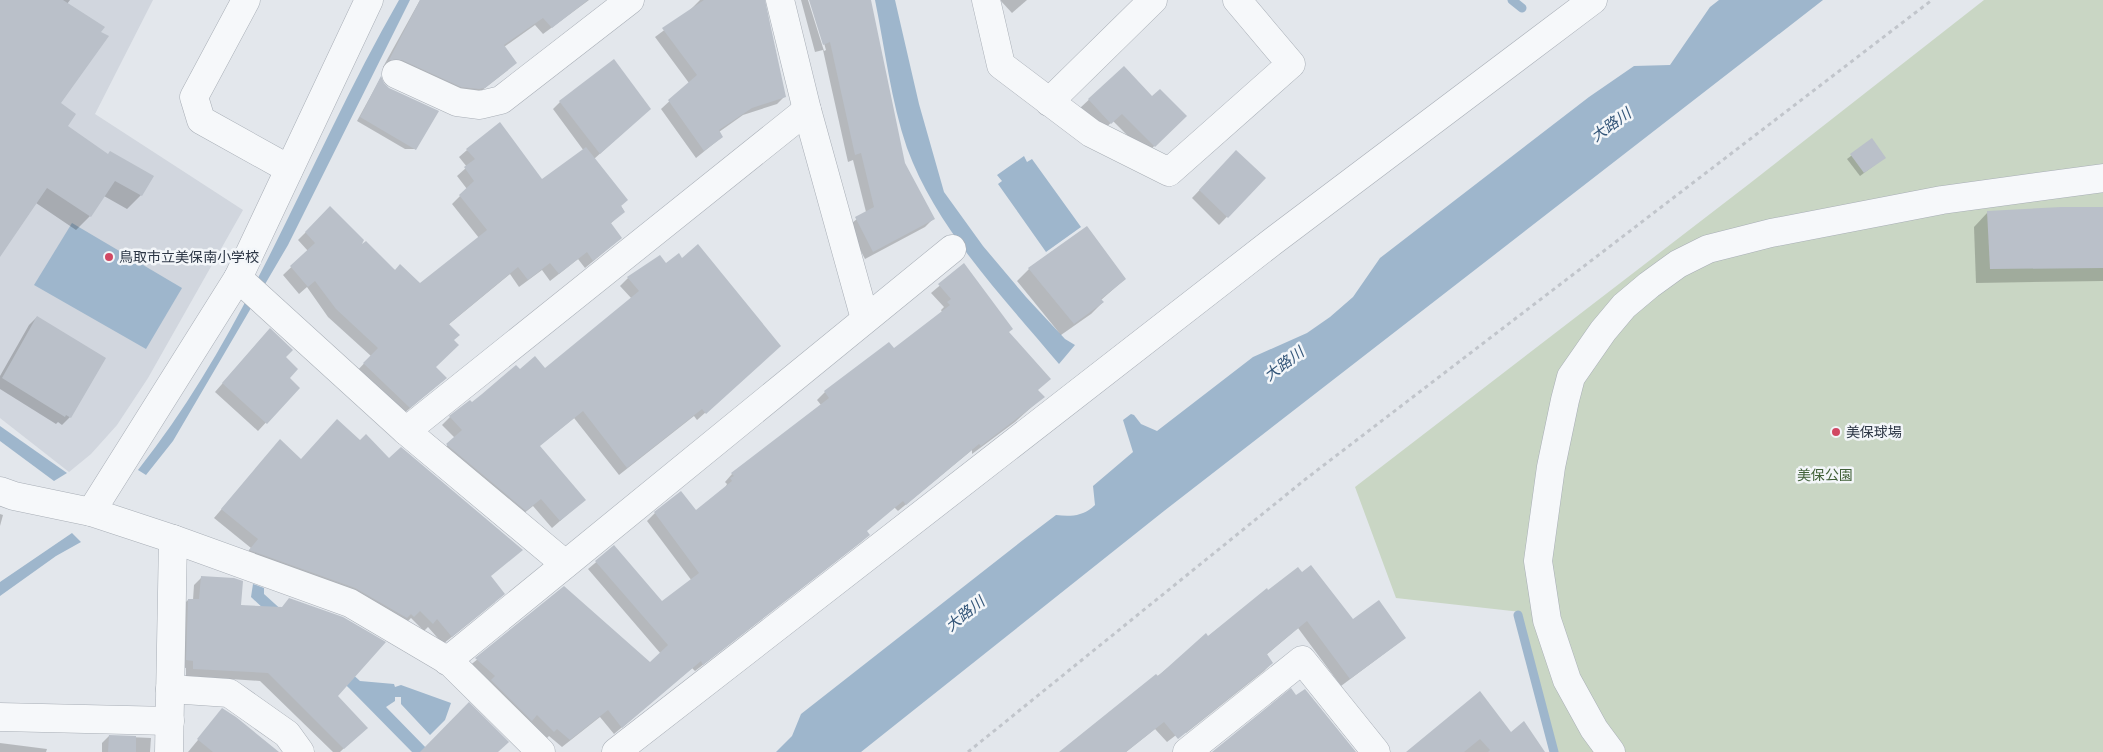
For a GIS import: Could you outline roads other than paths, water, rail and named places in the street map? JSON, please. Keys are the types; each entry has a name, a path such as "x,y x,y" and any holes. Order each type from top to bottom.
{"street":[{"path":"246,0 194,97 201,120 289,170"},
{"path":"91,512 238,278 369,0"},
{"path":"780,0 807,110 865,319"},
{"path":"986,0 1001,65 1090,134 1169,172 1291,64 1237,0"},
{"path":"1049,102 1153,0"},
{"path":"616,752 1272,242 1593,0"},
{"path":"396,74 457,102 480,105 501,100 614,5"},
{"path":"406,431 807,110"},
{"path":"1611,752 1594,729 1566,680 1547,620 1538,561 1551,467 1572,377 1603,330 1624,306 1649,284 1678,264 1708,249 1771,233 1942,200 2103,178"},
{"path":"448,660 952,249"},
{"path":"238,278 406,431 565,564"},
{"path":"0,491 14,496 91,512 173,539 350,603 448,660 542,752"},
{"path":"169,752 173,539"},
{"path":"1186,752 1302,660 1376,752"},
{"path":"170,689 229,692 287,734 300,752"},
{"path":"0,717 170,721"}],"water":[{"path":"399,0 410,0 288,245 173,441 146,475 138,470 178,416 214,359"},
{"path":"875,0 895,0 919,104 944,192 983,246 1026,297 1065,339 1075,345 1059,364 974,262 936,207 920,178 901,130"},
{"name":"大路川","path":"1719,0 1823,0 1164,511 861,752 776,752 792,736 801,714 1023,540 1056,515 1077,515 1091,509 1095,505 1093,486 1133,452 1123,420 1131,414 1141,424 1157,431 1253,357 1307,333 1330,317 1353,297 1380,258 1589,97 1634,66 1670,65 1710,7"},
{"path":"1024,156 1027,162 1032,159 1081,227 1046,252 998,184 1002,181 997,175"},
{"path":"72,223 182,288 146,349 34,285"},
{"path":"0,426 67,473 54,481 0,441"},
{"path":"72,533 81,542 56,556 0,596 0,582"},
{"path":"253,584 264,588 264,594 360,681 394,684 395,687 401,685 451,703 445,720 430,735 401,704 401,697 395,697 395,701 386,707 430,752 412,752 349,688 251,597"}],"waterway":[{"path":"1512,0 1522,8"},
{"path":"1518,615 1554,752"}],"place":[{"name":"鳥取市立美保南小学校","path":"109,257"},
{"name":"美保球場","path":"1836,432"}],"park label":[{"name":"美保公園","path":"1825,475"}]}
